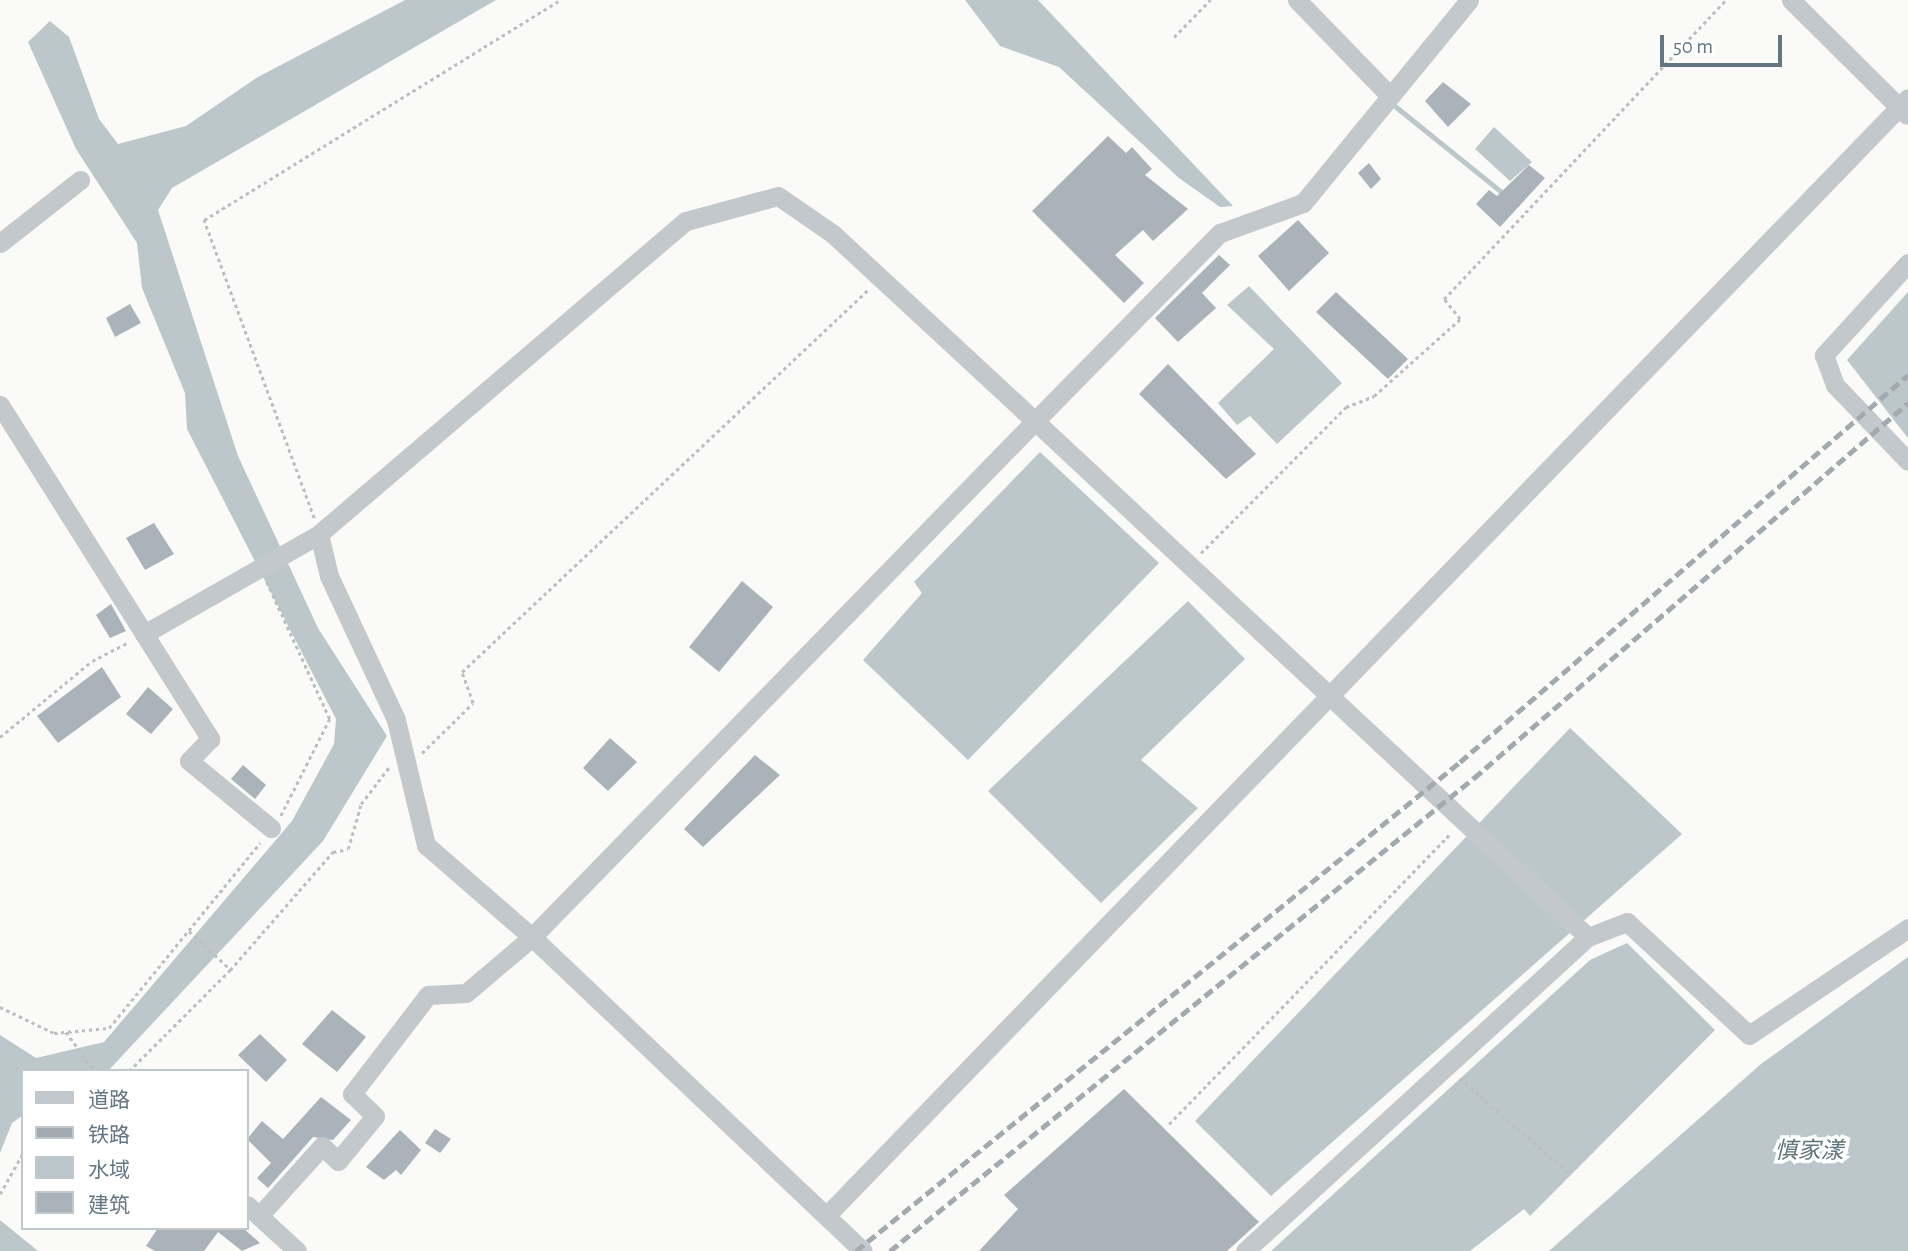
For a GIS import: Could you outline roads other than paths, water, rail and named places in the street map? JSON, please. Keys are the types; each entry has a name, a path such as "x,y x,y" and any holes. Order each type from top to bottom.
{"street":[{"path":"1297,0 1390,96"},
{"path":"297,1251 253,1210 322,1146 338,1161 375,1116 352,1094 428,995 466,993 532,937 1220,233 1303,203 1469,0"},
{"path":"827,1215 1905,107 1791,0"},
{"path":"0,243 80,180"},
{"path":"144,634 320,534 686,221 778,196 881,278 1588,937"},
{"path":"1908,263 1824,355 1835,385 1908,461"},
{"path":"0,405 210,739 190,761 271,828"},
{"path":"320,534 329,576 396,720 426,845 532,937 863,1251"},
{"path":"1245,1251 1588,937 1628,922 1749,1035 1908,928"}],"water":[{"path":"405,0 496,0 172,188 158,210 238,456 318,628 387,736 323,841 110,1069 21,1069 21,1116 12,1123 0,1153 0,1035 36,1058 104,1042 292,821 334,744 336,719 187,429 185,393 142,288 137,243 76,149 28,42 50,21 69,37 99,119 118,144 186,126 258,77"},
{"path":"965,0 1038,0 1233,206 1220,207 1179,178 1059,67 1000,46"},
{"path":"1494,127 1532,162 1510,181 1475,149"},
{"path":"1249,286 1342,383 1277,444 1250,416 1237,425 1218,403 1274,349 1227,305"},
{"path":"1908,292 1908,438 1847,360"},
{"path":"1040,452 1159,563 968,760 863,660 922,593 914,582"},
{"path":"1188,601 1245,659 1141,760 1198,808 1101,903 988,791"},
{"path":"1570,728 1682,834 1271,1196 1195,1121"},
{"path":"1627,943 1715,1030 1530,1216 1524,1209 1470,1251 1271,1251 1590,960"},
{"name":"慎家漾","path":"1908,957 1908,1251 1549,1251 1761,1064"},
{"path":"0,1220 38,1251 0,1251"}],"waterway":[{"path":"1396,107 1505,195"}],"railway":[{"path":"856,1251 1460,762 1908,375"},
{"path":"890,1251 1474,778 1908,403"}]}
